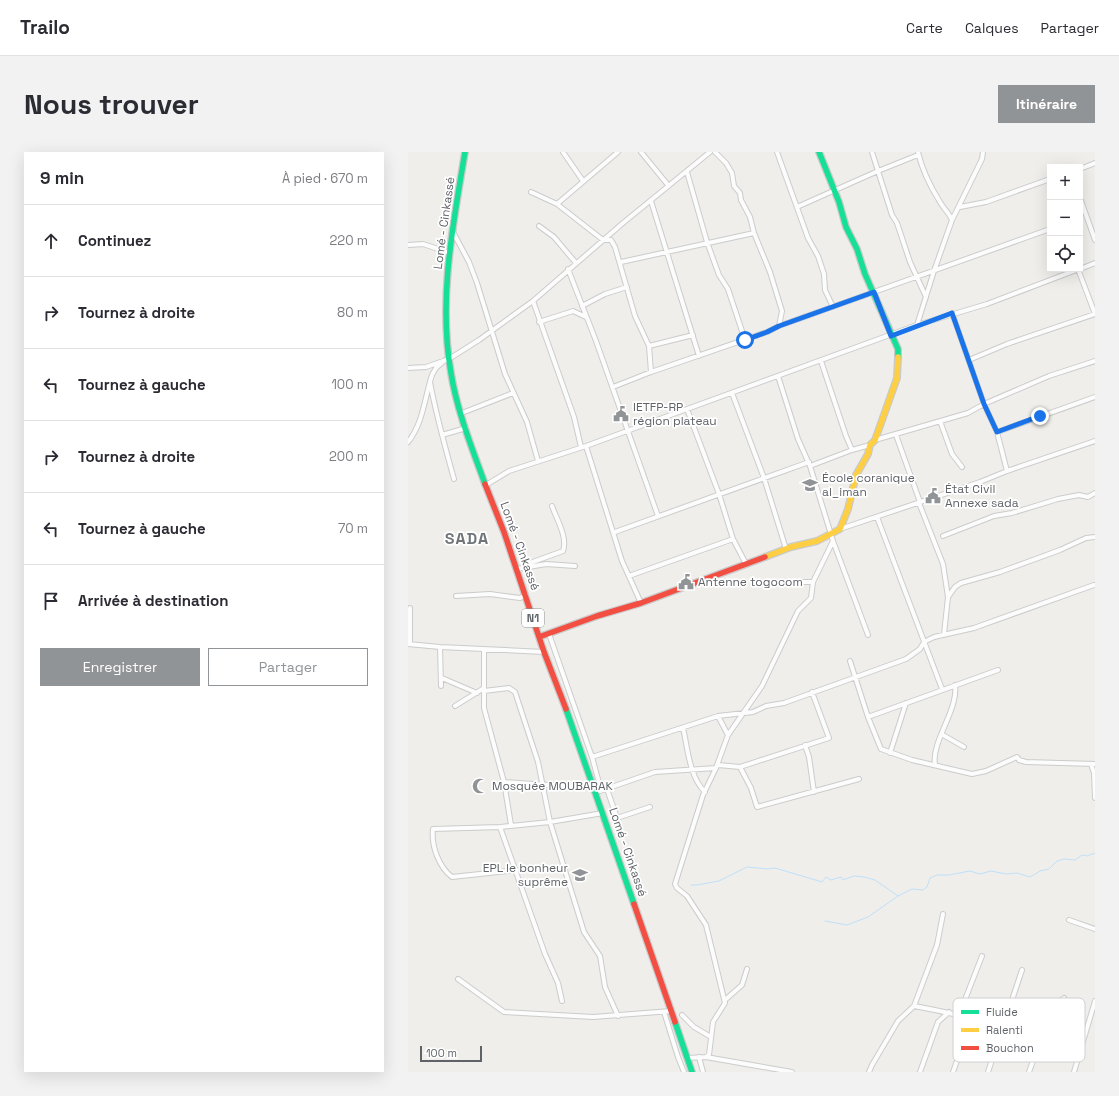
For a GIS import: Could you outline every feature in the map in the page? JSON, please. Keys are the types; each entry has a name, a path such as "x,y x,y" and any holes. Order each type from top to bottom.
{"main road":[{"name":"Lomé - Cinkassé","path":"465,152 445,297 447,359 466,428 517,569 544,652 597,790 603,813 692,1072"},
{"path":"539,637 597,616 641,603 786,549 818,541 840,529 848,508 856,475 868,454 870,445 875,440 899,368 898,349 865,274 857,249 846,227 834,190 819,152"}],"street":[{"path":"563,152 583,181"},
{"path":"557,204 618,152"},
{"path":"641,152 668,186"},
{"path":"408,368 426,366 457,355 493,330 533,301 603,240 710,152"},
{"path":"715,152 726,163 732,173 734,186 740,194 741,200 746,207 754,233 770,272 782,311 779,326"},
{"path":"777,152 808,238 818,256 824,274 825,290 833,307"},
{"path":"872,152 892,215 926,297"},
{"path":"917,325 952,220 960,207 982,160 983,152"},
{"path":"797,207 918,153 931,187 944,208 949,212 952,220"},
{"path":"1083,168 1095,163"},
{"path":"687,172 708,242 720,275 728,289 745,340"},
{"path":"960,207 992,200 1047,180"},
{"path":"532,192 557,204 603,240 611,240 615,246 621,262 635,316 649,346 651,372"},
{"path":"1081,200 1095,240"},
{"path":"650,201 699,356"},
{"path":"539,226 554,237 576,263"},
{"path":"613,387 1047,230"},
{"path":"453,232 469,262 493,330 505,374 527,422 538,461"},
{"path":"621,262 667,254 708,242 754,233"},
{"path":"408,245 423,244 450,253"},
{"path":"1083,268 1095,263"},
{"path":"568,270 613,387 658,516"},
{"path":"486,485 510,472 538,461 586,446 891,336 917,325 952,313 987,304 1071,272"},
{"path":"969,360 1007,344 1095,314 1080,272"},
{"path":"582,306 605,294 627,287"},
{"path":"533,301 574,417 581,447"},
{"path":"540,322 573,311 579,312 587,318"},
{"path":"952,313 984,404 997,432 1007,471"},
{"path":"649,346 693,335"},
{"path":"408,442 415,433 420,420 430,382 436,368 447,359"},
{"path":"822,361 846,436 852,450"},
{"path":"875,440 968,413 984,404 1049,376 1095,361"},
{"path":"778,376 798,439 810,464 833,541 868,635"},
{"path":"430,382 438,426 442,435 454,480"},
{"path":"732,393 764,478 786,549"},
{"path":"462,413 513,394"},
{"path":"997,432 1095,397"},
{"path":"687,409 719,494 733,539 746,564"},
{"path":"940,421 952,454 962,467"},
{"path":"442,435 466,428"},
{"path":"896,435 943,564 948,597 944,634"},
{"path":"840,529 920,503 1095,441"},
{"path":"615,532 764,478 870,445"},
{"path":"586,446 615,532 622,561 641,603"},
{"path":"943,536 994,516 1012,513 1058,499 1079,495 1088,497 1095,493"},
{"path":"526,567 530,563 563,551 563,535 552,506"},
{"path":"877,517 942,689"},
{"path":"948,597 955,587 961,583 1000,572 1060,550 1086,538 1095,537"},
{"path":"629,576 733,539"},
{"path":"706,1057 709,1055 713,1022 726,1003 706,925 687,896 675,886 694,820 704,792 717,767 728,736 762,686 798,611 811,598 813,582 833,541"},
{"path":"517,569 546,564 575,566"},
{"path":"798,582 813,582"},
{"path":"592,757 718,716 743,714 753,712 770,704 784,703 906,659 920,649 924,642 944,634 974,628 1094,585"},
{"path":"456,596 490,594 520,598 526,595"},
{"path":"410,608 409,644 484,650 544,652"},
{"path":"549,634 592,757 597,790"},
{"path":"440,647 442,678 441,686"},
{"path":"484,650 484,708 504,782 511,826"},
{"path":"850,662 881,749 912,760 935,764 972,774 986,771 1017,757 1019,760 1026,762 1093,764 1095,798"},
{"path":"868,716 998,670"},
{"path":"442,678 477,693"},
{"path":"935,764 934,754 943,735 955,694 955,685"},
{"path":"455,706 484,689 513,688 538,762 550,822 584,932 600,956 605,987 618,1016"},
{"path":"504,782 597,790 607,789 655,772 693,771 717,767 740,767 829,738 812,692"},
{"path":"890,753 906,703"},
{"path":"718,716 728,736"},
{"path":"570,718 579,719"},
{"path":"683,728 693,771 699,786 704,792"},
{"path":"943,735 964,747"},
{"path":"805,745 809,757 814,792"},
{"path":"740,767 751,788 757,807 859,779"},
{"path":"607,789 617,818 650,807"},
{"path":"517,870 452,876 444,870 432,838 433,829 511,826 550,822 603,813"},
{"path":"500,827 517,870 545,954 558,983 562,1002"},
{"path":"869,1072 898,1021 914,1006 937,945 943,914"},
{"path":"1069,920 1095,929"},
{"path":"965,998 982,956"},
{"path":"725,1000 742,985 747,969"},
{"path":"1012,998 1022,970"},
{"path":"458,979 504,1012 593,1017 671,1011"},
{"path":"1085,1034 1095,1001"},
{"path":"914,1006 953,1013"},
{"path":"664,1012 684,1072"},
{"path":"920,1072 938,1022 949,1012"},
{"path":"682,1015 694,1027 711,1037"},
{"path":"699,1057 703,1072"},
{"path":"687,1058 706,1057 792,1072"},
{"path":"953,1072 957,1062"},
{"path":"988,1072 991,1062"},
{"path":"1029,1072 1032,1062"},
{"path":"1074,1072 1077,1062"}],"waterway":[{"path":"691,885 719,881 747,867 768,869 775,868 822,882 826,877 831,880 841,877 843,880 854,876 864,877 875,880 898,896 912,889 923,890 927,887 930,878 937,875 949,875 970,871 980,874 991,871 1006,874 1017,873 1030,877 1040,871 1049,869 1057,861 1064,859 1075,860 1082,855 1087,856 1095,853"},
{"path":"825,921 847,925 868,917 898,896"}],"traffic: fast":[{"path":"465,152 449,262 446,318 447,345 457,401 465,429 485,484"},
{"path":"819,152 839,202 846,227 857,249 865,274 898,349 898,357"},
{"path":"566,709 634,904"},
{"path":"675,1022 692,1072"}],"traffic: slow":[{"path":"765,557 791,547 817,541 840,529 848,509 856,475 868,454 870,445 875,440 897,378 898,357"}],"traffic: jam":[{"path":"485,484 504,532 544,652 566,709"},
{"path":"539,637 597,616 641,603 765,557"},
{"path":"634,904 675,1022"}],"place":[{"name":"IETFP-RP région plateau","path":"621,414"},
{"name":"École coranique al_iman","path":"810,485"},
{"name":"État Civil Annexe sada","path":"933,496"},
{"name":"Antenne togocom","path":"686,582"},
{"name":"Mosquée MOUBARAK","path":"480,786"},
{"name":"EPL le bonheur suprême","path":"580,875"}],"district":[{"name":"SADA","path":"467,538"}],"route":[{"path":"745,340 779,326 874,292 891,336 952,313 984,404 997,432 1040,416"}]}
